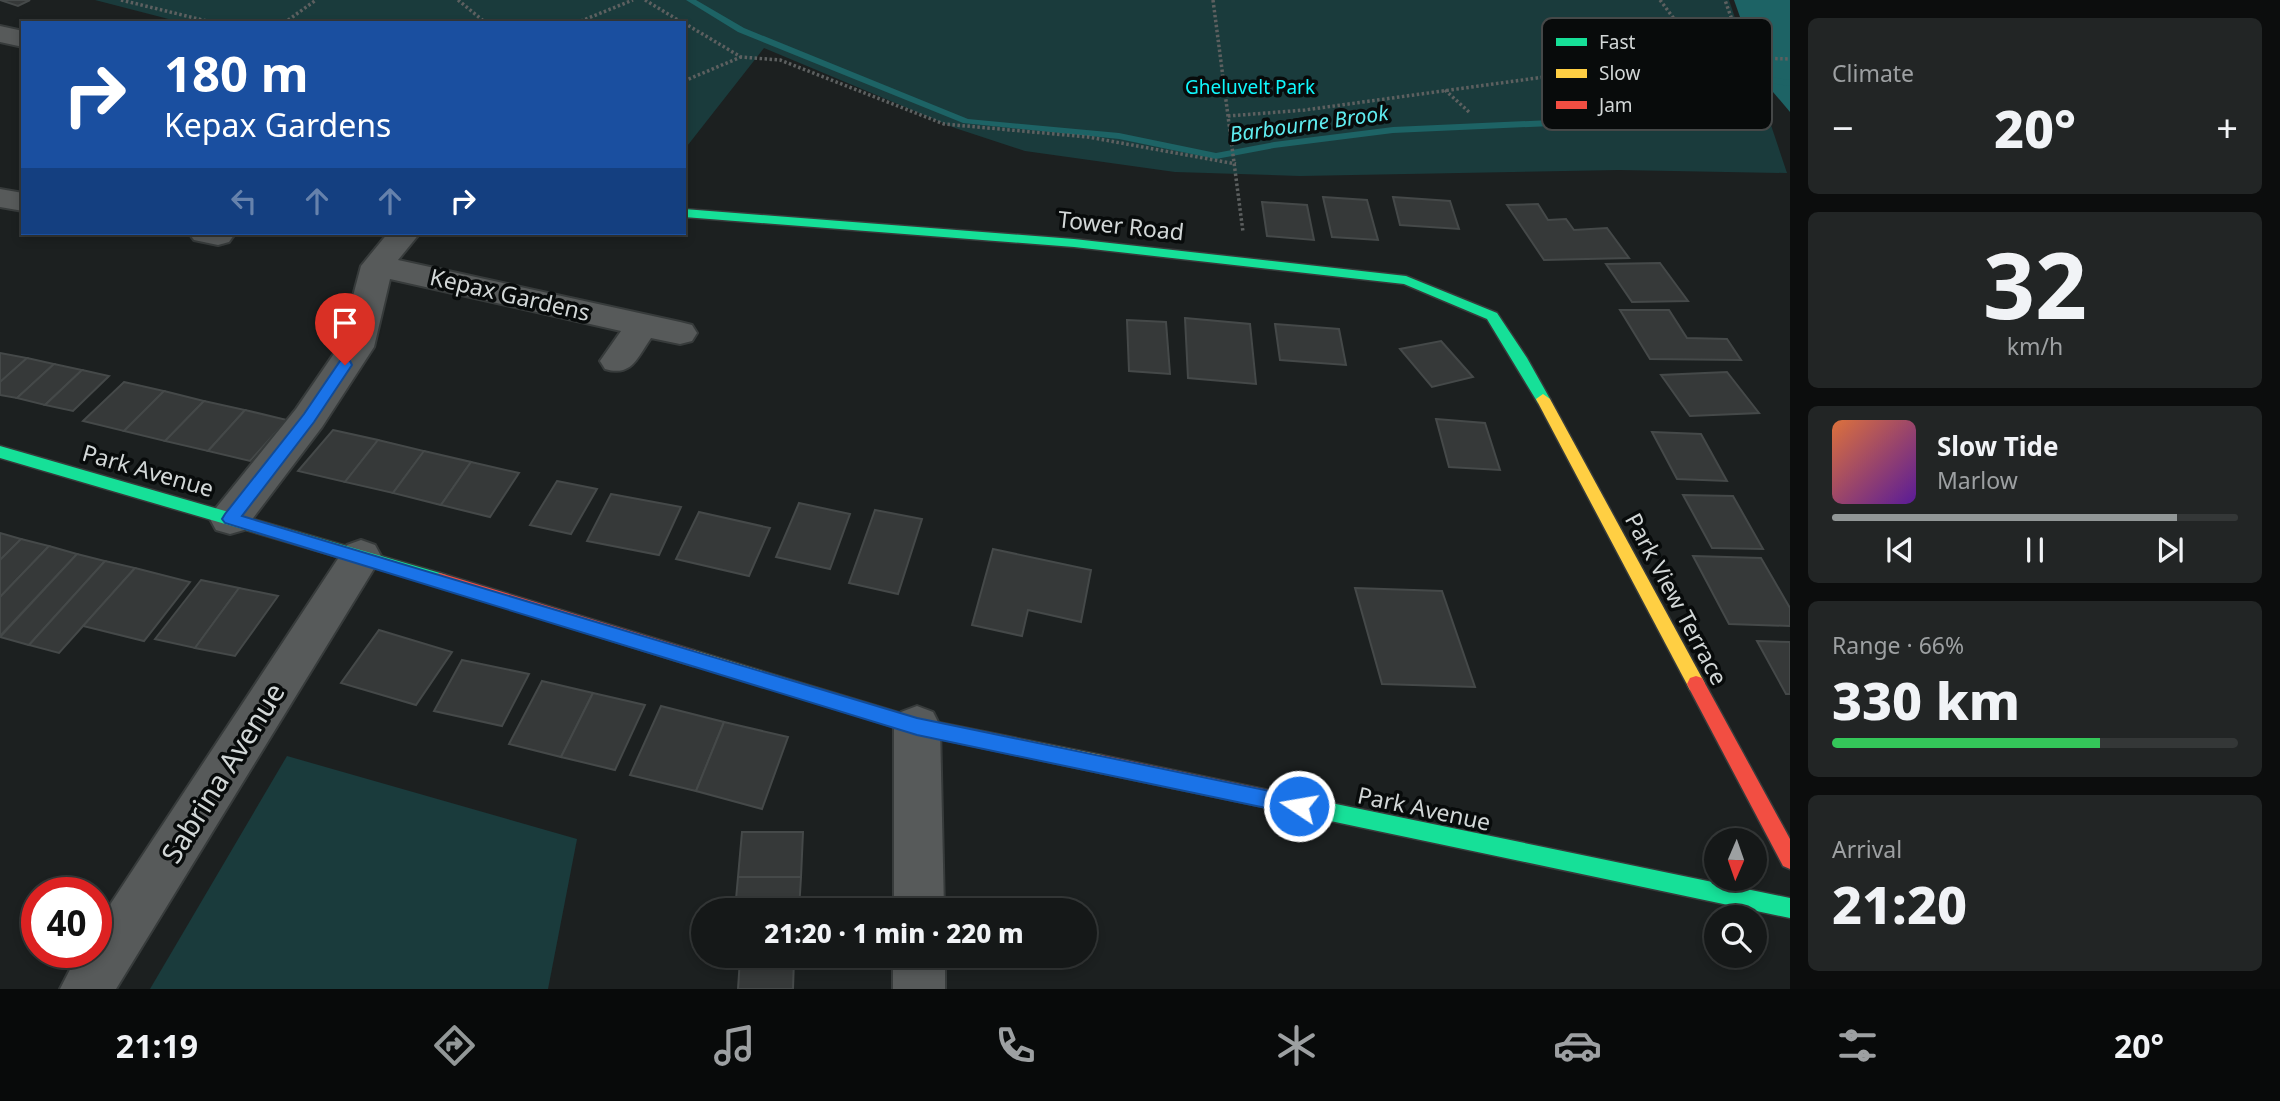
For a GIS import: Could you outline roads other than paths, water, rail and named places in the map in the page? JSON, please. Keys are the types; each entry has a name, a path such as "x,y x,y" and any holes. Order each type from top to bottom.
{"street":[{"path":"0,198 21,202"},
{"name":"Tower Road","path":"686,213 1074,243 1406,280 1492,316 1522,361"},
{"path":"230,519 309,418 357,347 377,266 402,235"},
{"name":"Kepax Gardens","path":"377,266 680,333"},
{"path":"617,361 643,325"},
{"name":"Park View Terrace","path":"1522,361 1790,859"},
{"name":"Park Avenue","path":"0,452 361,556 917,726 1790,908"},
{"name":"Sabrina Avenue","path":"86,989 361,556"},
{"path":"917,726 919,898"},
{"path":"919,968 919,989"}],"water":[{"path":"1734,0 1790,0 1790,112 1772,91 1772,18 1740,18"}],"waterway":[{"name":"Barbourne Brook","path":"690,0 741,30 966,121 1119,136 1216,156 1274,145 1393,130 1542,123"},
{"name":"Barbourne Brook","path":"1772,80 1790,83"}],"park label":[{"name":"Gheluvelt Park","path":"1250,87"}]}
